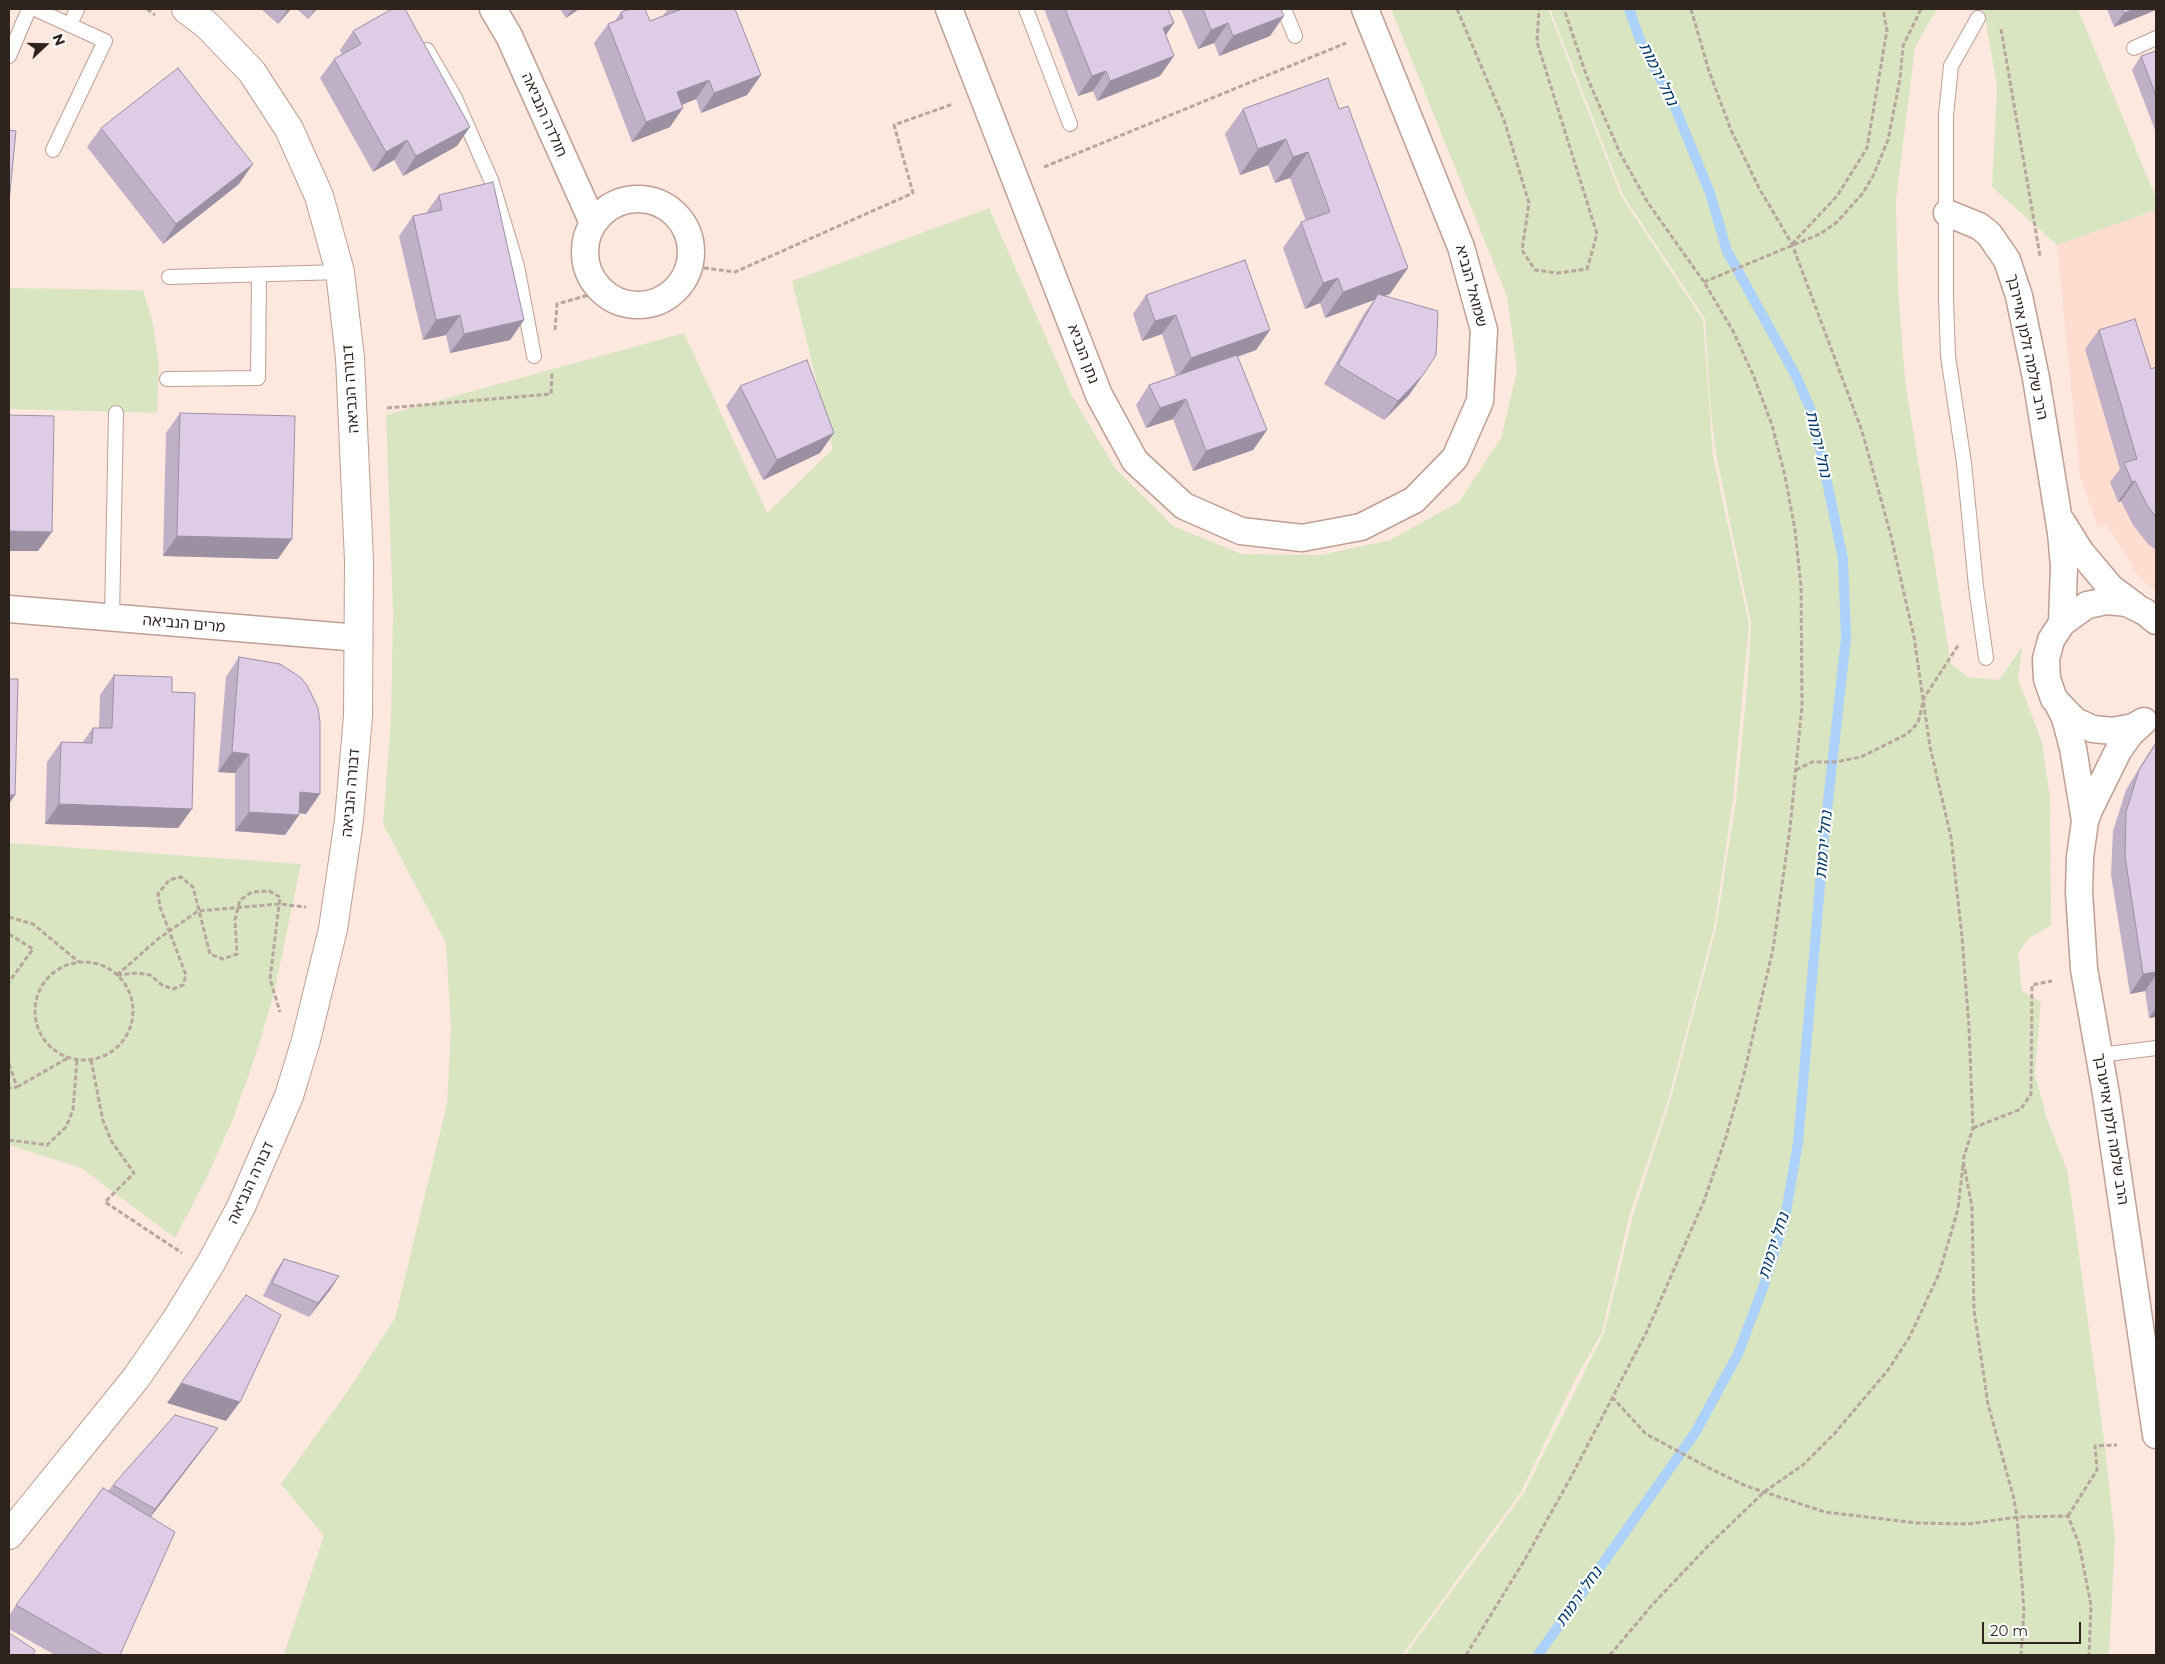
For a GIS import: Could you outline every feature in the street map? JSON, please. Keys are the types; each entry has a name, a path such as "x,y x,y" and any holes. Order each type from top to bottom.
{"street":[{"name":"דבורה הנביאה","path":"9,1535 136,1378 176,1320 206,1272 241,1207 267,1151 289,1096 321,985 336,910 355,768 359,638 357,510 350,358 340,272 319,196 289,130 252,72 207,25 186,9"},
{"name":"חולדה הנביאה","path":"493,9 509,36 593,223"},
{"name":"נתן הנביא","path":"949,9 1099,395 1135,461 1184,506 1241,531 1302,538 1361,527"},
{"name":"שמואל הנביא","path":"1361,527 1414,500 1455,458 1480,400 1484,330 1461,247 1369,20"},
{"path":"644,199 659,204 673,212 683,225 691,249 689,266 678,287 664,298 640,305 616,300 597,285 586,262 587,238 593,223 611,206 627,200 644,199"},
{"name":"הרב שלמה זלמן אויירבך","path":"1947,213 1979,226 1989,234 2007,260 2018,296 2036,378 2058,512 2064,566 2062,623"},
{"name":"הרב שלמה זלמן אויירבך","path":"2058,512 2068,533 2080,551 2111,588 2151,616"},
{"path":"2085,821 2065,718 2047,679 2046,659 2051,640 2062,623 2077,610 2097,602 2117,602 2151,616"},
{"name":"מרים הנביאה","path":"9,609 359,638"},
{"path":"2059,706 2075,721 2103,731 2123,730 2149,717"},
{"path":"2085,821 2118,751 2130,734 2149,717"},
{"name":"הרב שלמה זלמן אויערבך","path":"2085,821 2080,857 2080,920 2084,969 2150,1348 2156,1435"}],"lane":[{"path":"9,56 30,9"},
{"path":"34,9 105,41 53,150"},
{"path":"70,25 77,9"},
{"path":"1026,9 1070,124"},
{"path":"1284,9 1295,36"},
{"path":"1978,18 1951,66 1946,115 1944,175 1947,213 1948,356 1964,463 1981,632 1986,658"},
{"path":"2134,48 2156,38"},
{"path":"421,39 455,98 491,180 517,266 534,356"},
{"path":"169,277 340,272"},
{"path":"167,379 258,378 259,275"},
{"path":"112,618 116,413"},
{"path":"2100,1056 2156,1048"}],"path":[{"path":"1457,9 1504,120 1529,203 1522,250 1534,270 1558,273 1588,269 1597,234 1537,42 1539,9"},
{"path":"1466,1655 1524,1561 1647,1331 1678,1266 1726,1137 1760,1010 1773,949 1783,888 1802,706 1801,595 1795,530 1785,476 1772,425 1734,332 1704,282 1653,211 1620,153 1587,77 1564,9"},
{"path":"1610,1655 1680,1575 1764,1492 1803,1465 1836,1433 1870,1394 1908,1338 1925,1306 1950,1242 1958,1208 1963,1160 1973,1128 1969,1018 1951,837 1930,747 1914,637 1890,532 1862,431 1792,245 1759,188 1732,130 1709,72 1691,9"},
{"path":"1792,245 1837,196 1867,148 1887,30 1883,9"},
{"path":"1704,282 1820,234 1837,222 1863,192 1874,176 1888,140 1893,121 1903,46 1921,9"},
{"path":"1015,179 1369,20"},
{"path":"2000,22 2041,263"},
{"path":"689,266 734,272 913,193 894,125 982,93"},
{"path":"1796,770 1812,762 1835,762 1861,757 1907,734 1918,723 1924,698 1954,650 1965,639 1981,632"},
{"path":"117,975 138,973 150,975 162,985 173,989 183,985 186,975 160,907 158,894 169,880 181,877 193,887 210,954 223,960 237,954 235,920 240,900 252,892 269,891 280,897 270,979 286,1032 306,1040"},
{"path":"117,975 169,931 198,911 238,906 279,904 336,910"},
{"path":"9,917 34,924 79,962"},
{"path":"9,934 33,949 9,982"},
{"path":"79,962 96,963 112,970 117,975 124,982 132,998 134,1013 131,1028 124,1042 112,1052 91,1060 68,1058 54,1051 44,1039 37,1025 35,1008 40,991 49,977 62,967 79,962"},
{"path":"1973,1128 2021,1109 2031,1094 2032,985 2052,981"},
{"path":"9,1088 17,1087 68,1058"},
{"path":"9,1140 46,1145 66,1127 73,1110 77,1060"},
{"path":"91,1060 103,1121 112,1142 134,1173 105,1202 184,1255 189,1247"},
{"path":"9,1064 17,1087"},
{"path":"1963,1160 1972,1207 1974,1302 1982,1373 2017,1517 2024,1610 2021,1655"},
{"path":"1612,1397 1646,1434 1660,1442 1712,1469 1764,1492 1825,1512 1870,1519 1917,1523 1968,1524 2017,1517 2068,1516"},
{"path":"2068,1516 2097,1470 2096,1446 2117,1445"},
{"path":"2068,1516 2079,1544 2091,1605 2089,1655"}],"shaded area":[{"path":"2156,210 2156,591 2140,579 2107,525 2098,527 2080,477 2057,245"}],"green space":[{"path":"1391,9 1548,9 1621,196 1703,320 1713,455 1749,624 1733,800 1714,928 1668,1101 1630,1214 1602,1332 1574,1382 1521,1492 1402,1655 284,1655 324,1536 281,1484 347,1392 395,1318 447,1104 451,1029 446,943 383,824 391,717 393,612 386,415 684,333 767,513 833,449 792,281 989,208 1072,396 1115,468 1173,526 1242,554 1321,555 1390,540 1459,502 1501,438 1517,371 1507,296"},
{"path":"1550,9 1937,9 1915,47 1896,201 1898,289 1905,380 1951,664 1968,677 1999,680 2022,647 2018,679 2042,742 2050,798 2051,925 2028,939 2018,954 2022,991 2041,1002 2035,1074 2047,1119 2068,1173 2106,1455 2115,1541 2109,1655 1405,1655 1524,1493 1604,1333 1633,1215 1670,1101 1716,928 1736,800 1747,688 1751,623 1716,455 1710,404 1705,319 1623,195"},
{"path":"1977,9 2078,9 2156,198 2156,210 2057,245 1992,187 1997,87 1984,11"},
{"path":"9,288 143,290 153,323 159,367 157,413 9,409"},
{"path":"9,843 301,864 274,994 255,1057 233,1119 206,1179 175,1238 81,1168 9,1145"}],"building":[{"path":"392,9 405,9 470,127 416,156 407,140 386,152 334,59 361,44 353,31"},
{"path":"631,9 645,9 650,21 682,9 735,9 761,75 714,93 709,80 677,92 683,108 646,122 608,24 623,18 621,12"},
{"path":"1065,9 1168,9 1174,23 1163,28 1174,56 1110,81 1106,71 1092,76"},
{"path":"1203,9 1281,9 1284,16 1233,36 1228,23 1211,30"},
{"path":"2122,9 2135,9 2124,13"},
{"path":"2156,51 2156,96 2141,56"},
{"path":"178,68 253,164 176,224 101,128"},
{"path":"1328,78 1339,109 1348,106 1408,268 1343,292 1338,278 1323,283 1301,222 1330,212 1308,152 1293,157 1286,139 1258,149 1243,109"},
{"path":"9,130 16,131 9,202"},
{"path":"493,182 524,320 464,334 460,315 436,320 413,216 442,210 439,195"},
{"path":"1245,260 1270,330 1191,358 1176,315 1155,321 1146,295"},
{"path":"1378,294 1438,311 1436,355 1423,375 1398,401 1338,365"},
{"path":"2135,319 2151,369 2156,367 2156,517 2147,505 2135,481 2132,482 2124,463 2137,459 2099,330"},
{"path":"1237,355 1267,430 1206,451 1186,399 1160,408 1149,385"},
{"path":"807,360 834,433 777,460 740,386"},
{"path":"180,413 295,416 292,539 177,536"},
{"path":"9,415 54,416 52,532 9,531"},
{"path":"239,657 280,664 300,677 307,685 318,708 320,722 320,794 300,792 299,815 249,812 249,754 232,752"},
{"path":"114,675 172,677 172,692 195,693 192,809 59,804 61,742 92,743 93,728 112,728"},
{"path":"9,679 18,679 15,795 9,795"},
{"path":"2156,743 2156,972 2143,974 2125,856 2126,812 2139,770"},
{"path":"284,1259 339,1276 318,1303 272,1283"},
{"path":"246,1295 281,1315 240,1402 181,1383"},
{"path":"175,1415 218,1428 155,1509 113,1485"},
{"path":"103,1488 175,1532 120,1655 103,1655 16,1605"},
{"path":"9,1633 35,1650 33,1655 9,1655"}],"waterway":[{"name":"נחל ירמות","path":"1538,1655 1695,1433 1738,1354 1764,1285 1785,1218 1798,1143 1824,838 1846,638 1843,559 1813,415 1796,376 1727,251 1710,193 1672,100 1642,45 1629,9"}]}
